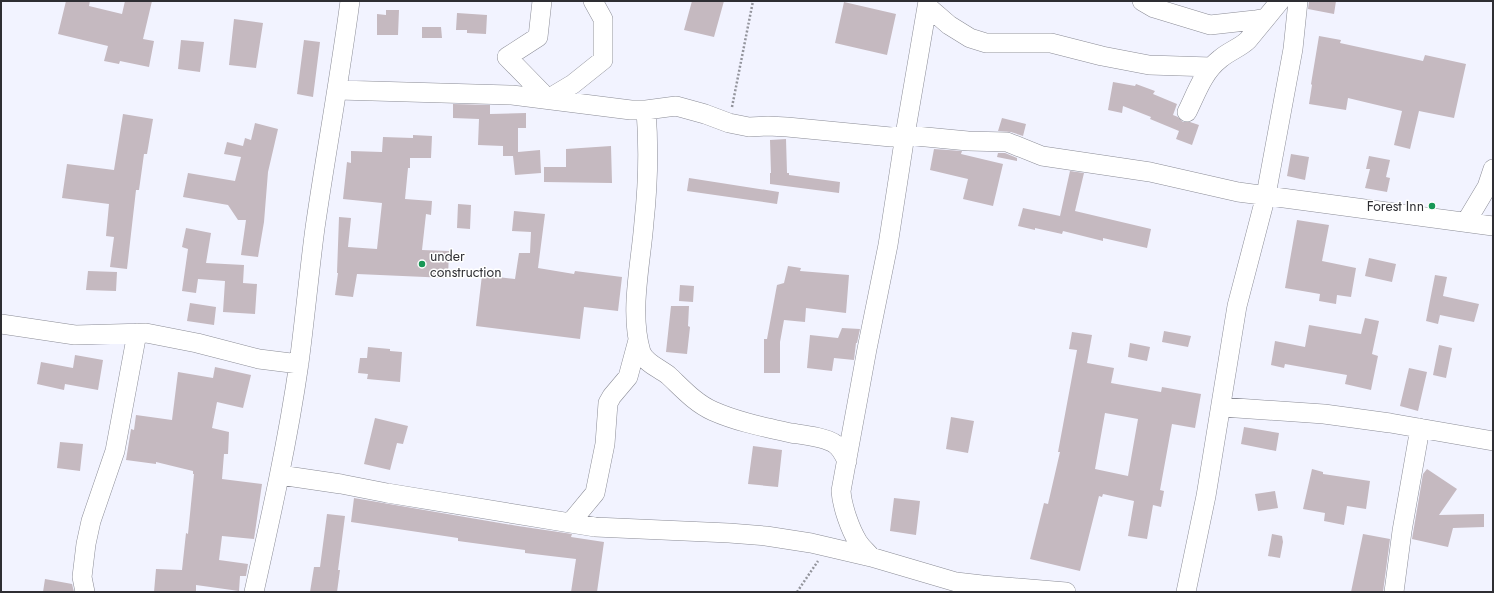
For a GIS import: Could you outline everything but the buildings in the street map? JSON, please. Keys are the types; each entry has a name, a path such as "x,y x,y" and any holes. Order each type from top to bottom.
{"street":[{"path":"254,592 280,475 298,364 312,251 326,154 338,90 350,1"},
{"path":"542,1 538,37 507,57 548,99"},
{"path":"548,99 573,84 603,60 603,19 593,1"},
{"path":"1142,1 1154,8 1210,25 1266,18"},
{"path":"1187,112 1211,67 1221,58 1244,44 1280,1"},
{"path":"1186,592 1206,496 1222,407 1237,306 1266,195 1292,49 1298,1"},
{"path":"928,4 949,25 970,38 986,43 1051,43 1102,56 1149,65 1211,67"},
{"path":"871,557 858,543 845,512 841,491 866,348 888,245 928,4"},
{"path":"338,90 512,95 631,110 646,110 676,106 706,114 729,124 749,128 768,126 787,127 891,138 905,136 968,141 1007,142 1042,156 1150,172 1238,192 1493,226"},
{"path":"646,110 648,173 636,316 638,340 644,358 667,374 696,401 711,410 758,426 803,435 834,444 842,452 847,461"},
{"path":"1466,222 1487,187 1493,169"},
{"path":"1,324 76,335 137,332 146,333 197,343 259,359 298,364"},
{"path":"85,592 82,577 86,544 91,521 115,451 137,332"},
{"path":"571,522 595,493 605,444 608,404 612,396 628,377 638,340"},
{"path":"1222,407 1324,414 1390,423 1493,442"},
{"path":"1394,592 1402,531 1420,428"},
{"path":"280,475 609,528 759,535 821,545 871,557 956,582 1066,592"}],"path":[{"path":"729,124 752,1"},
{"path":"797,592 818,561 821,545"}],"place":[{"name":"Forest Inn","path":"1432,206"},
{"name":"under construction","path":"422,264"}]}
